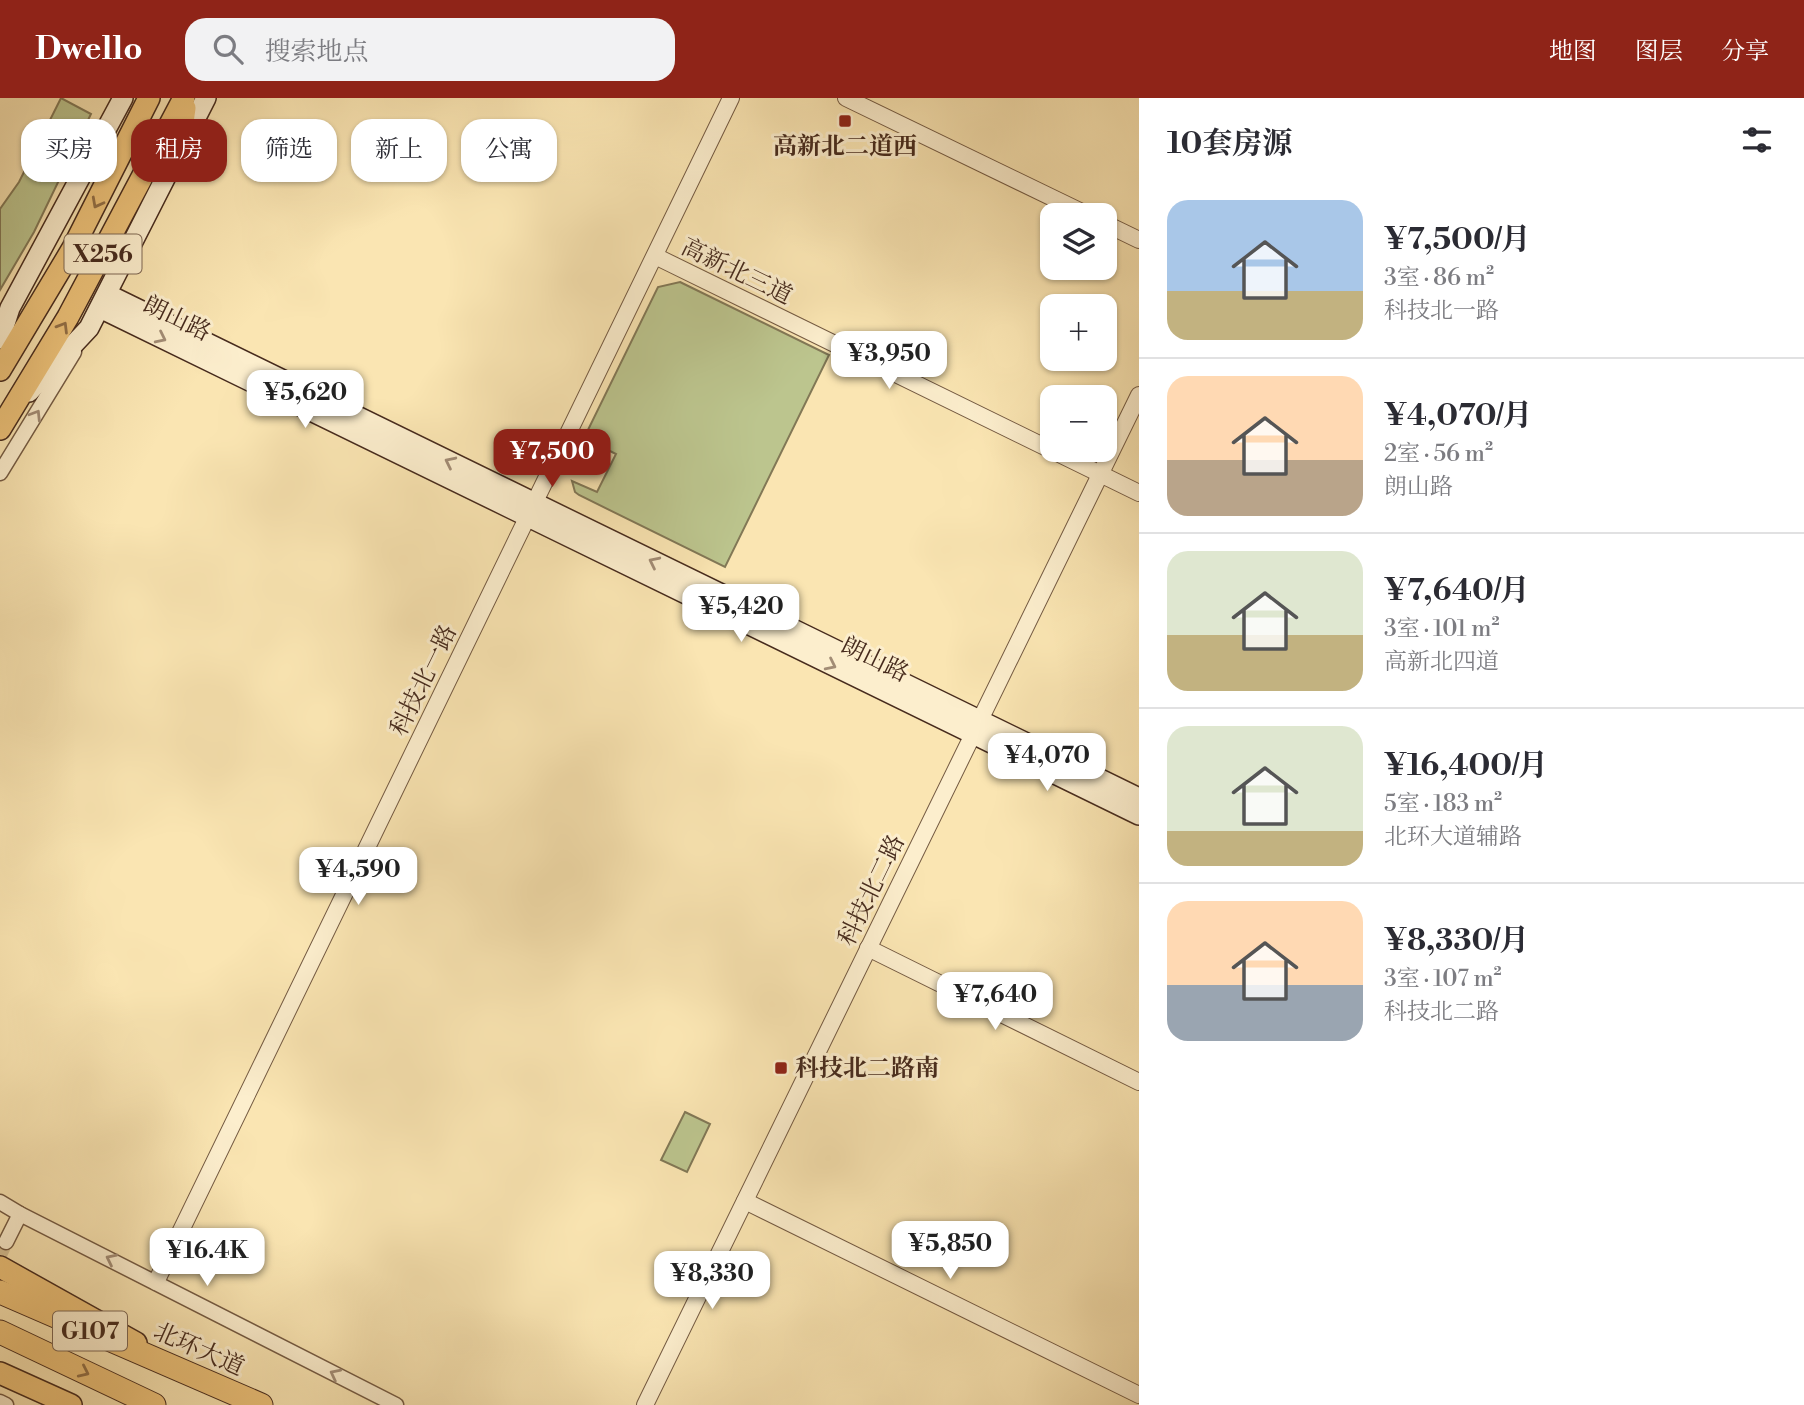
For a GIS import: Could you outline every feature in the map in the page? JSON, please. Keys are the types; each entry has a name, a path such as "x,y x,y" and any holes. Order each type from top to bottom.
{"highway":[{"name":"北环大道","path":"0,1292 261,1405"},
{"name":"G107","path":"0,1332 154,1405"}],"main road":[{"path":"0,339 5,317 61,217 122,98"},
{"name":"X256","path":"0,370 73,248 149,98"},
{"path":"183,119 185,98"},
{"name":"X256","path":"0,429 104,253 185,98"},
{"path":"196,119 206,98"},
{"path":"15,406 89,328 164,182"},
{"name":"朗山路","path":"103,301 976,727 1139,798"},
{"name":"朗山路","path":"976,727 1139,816"},
{"path":"3,1250 25,1279"},
{"path":"0,1267 180,1369"},
{"path":"4,1375 71,1405"}],"street":[{"name":"科技北一路","path":"156,1282 731,98"},
{"path":"846,98 1063,203"},
{"path":"1117,229 1139,240"},
{"name":"高新北三道","path":"655,256 1139,493"},
{"path":"0,473 89,328"},
{"name":"科技北二路","path":"645,1405 1139,395"},
{"path":"867,948 1139,1082"},
{"path":"745,1201 1139,1395"},
{"path":"0,1202 396,1405"},
{"path":"3,1250 20,1214"},
{"path":"0,1402 6,1405"}],"green space":[{"path":"61,98 91,114 89,119 50,119"},
{"path":"21,178 21,182 58,182 34,232 0,290 0,209"},
{"path":"680,282 829,355 725,567 579,495 575,492 572,481 597,492 616,454 584,438 658,287"},
{"path":"685,1112 710,1124 687,1172 661,1160"}],"tunnel":[{"path":"0,1255 6,1242"}],"place":[{"name":"高新北二道西","path":"845,121"},
{"name":"科技北二路南","path":"781,1068"}]}
